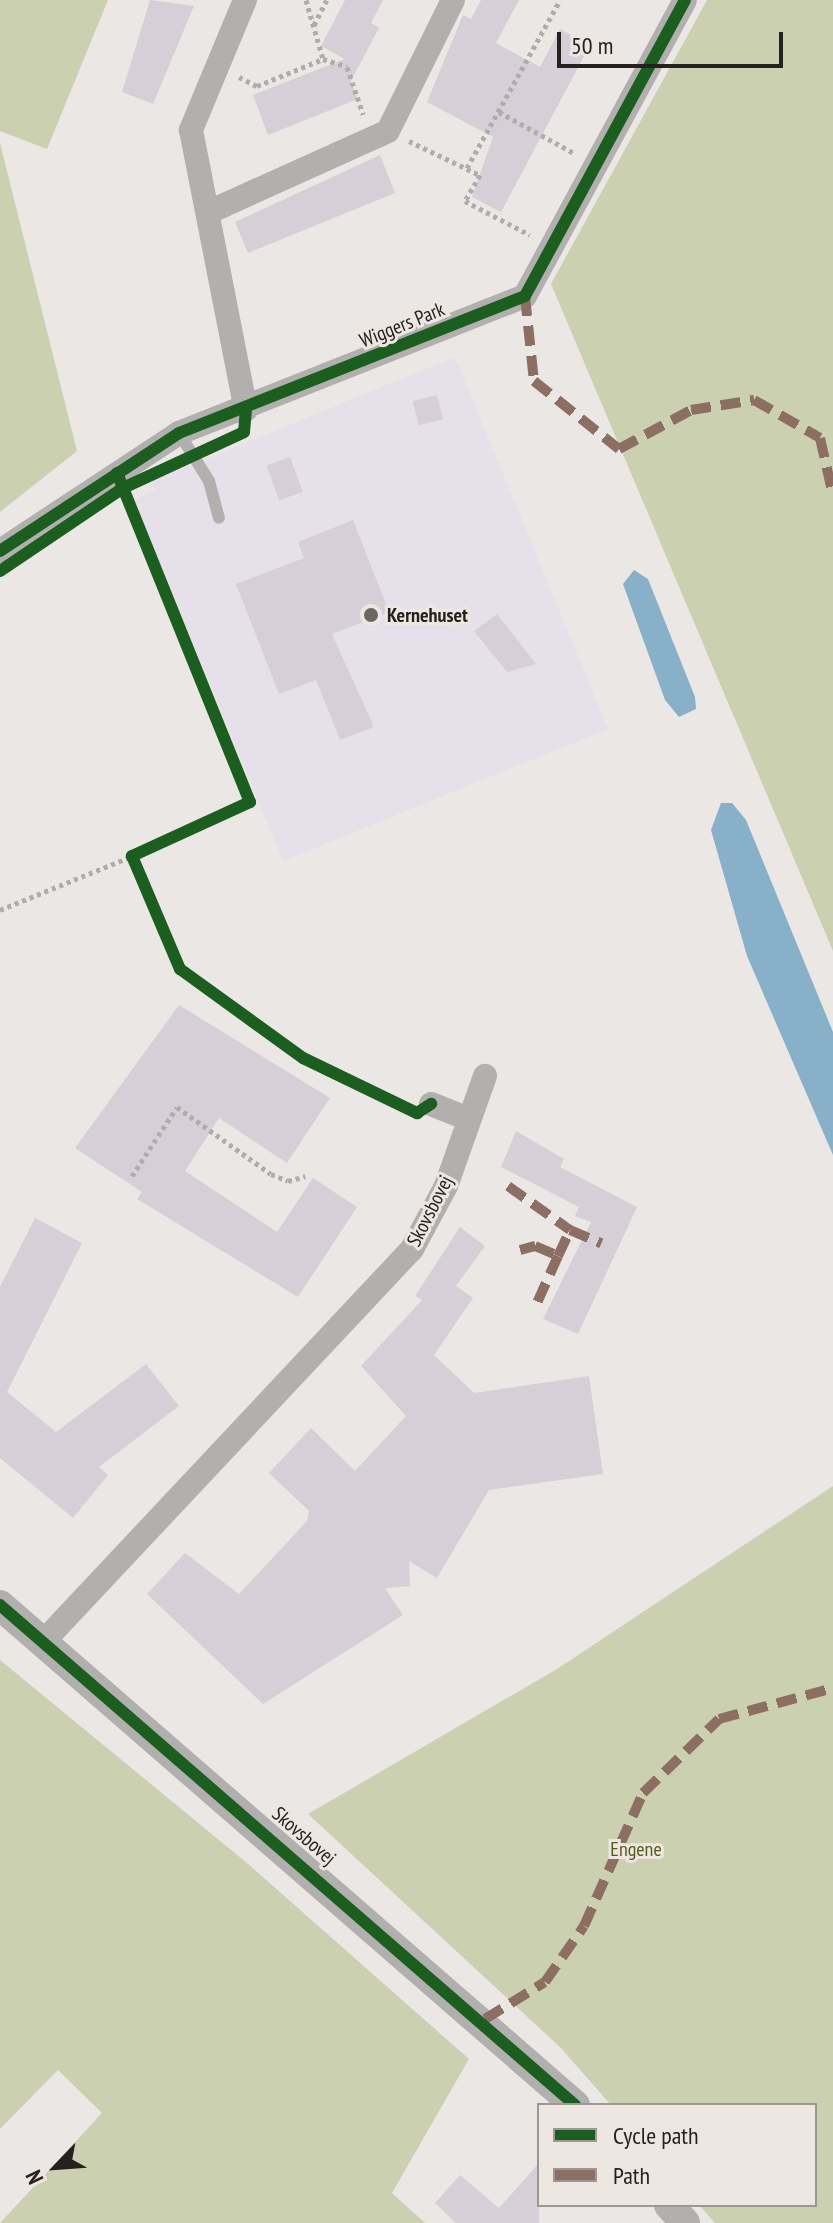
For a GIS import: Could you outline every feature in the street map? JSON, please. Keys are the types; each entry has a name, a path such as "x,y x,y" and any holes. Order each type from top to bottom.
{"street":[{"path":"245,0 191,130 246,410"},
{"path":"209,212 380,134 453,0"},
{"name":"Wiggers Park","path":"0,551 179,433 246,410 525,296 685,0"},
{"name":"Skovsbovej","path":"44,1641 412,1249 446,1186 485,1076"},
{"path":"431,1104 468,1119"},
{"name":"Skovsbovej","path":"0,1605 573,2103"},
{"path":"671,2207 685,2223"}],"lane":[{"path":"179,433 209,481 219,518"}],"path":[{"path":"306,0 323,59"},
{"path":"314,26 327,0"},
{"path":"467,168 560,0"},
{"path":"218,66 257,86 323,59 347,67 380,134 480,175 465,201 552,246"},
{"path":"498,111 596,165"},
{"path":"0,910 146,850"},
{"path":"132,856 138,870"},
{"path":"132,1176 177,1107 271,1174 288,1181 305,1176"}],"shaded area":[{"name":"Kernehuset","path":"455,357 608,729 283,861 134,500 155,490 152,481"}],"green space":[{"path":"0,0 108,0 47,149 0,131"},
{"path":"707,0 833,0 833,951 551,284"},
{"path":"0,143 77,451 0,512"},
{"name":"Engene","path":"833,1486 833,2223 715,2223 701,2207 817,2207 817,2103 609,2103 560,2047 308,1814 557,1669"},
{"path":"0,1660 247,1863 469,2059 392,2193 425,2223 0,2223 102,2113 58,2070 0,2129"}],"water":[{"path":"634,570 648,579 695,697 696,709 679,717 665,700 623,584"},
{"path":"721,803 732,803 746,820 833,1032 833,1155 747,956 711,830"}],"building":[{"path":"150,0 194,6 153,104 122,92"},
{"path":"345,0 383,0 371,23 379,28 351,81 358,99 268,135 253,95 345,59 321,46"},
{"path":"481,0 519,0 496,43 540,67 560,29 590,45 501,212 472,197 493,137 427,102 463,15 471,19"},
{"path":"380,155 395,193 248,253 235,222"},
{"path":"437,395 443,419 419,425 413,401"},
{"path":"290,457 303,492 279,500 267,466"},
{"path":"353,520 389,612 332,634 374,727 340,740 316,680 279,694 236,584 304,558 298,542"},
{"path":"497,614 536,664 507,672 474,631"},
{"path":"179,1005 330,1098 287,1163 219,1118 185,1171 277,1232 313,1178 357,1207 298,1297 137,1199 142,1192 75,1148"},
{"path":"516,1131 564,1159 560,1167 637,1207 578,1334 543,1319 591,1222 575,1216 579,1207 501,1167"},
{"path":"35,1218 82,1243 7,1392 56,1432 146,1364 179,1406 99,1467 108,1475 73,1518 0,1458 0,1287"},
{"path":"460,1227 485,1246 456,1286 473,1298 434,1355 474,1393 589,1376 603,1474 489,1490 437,1578 409,1561 410,1586 385,1588 403,1615 263,1704 147,1594 185,1553 239,1594 307,1521 309,1511 269,1473 311,1428 355,1471 406,1416 361,1366 422,1300 415,1296"},
{"path":"537,2165 539,2223 456,2223 435,2203 460,2175 499,2208"}],"marked path":[{"path":"525,296 534,381 619,449 691,410 754,400 820,438 833,495"},
{"path":"508,1186 570,1230"},
{"path":"558,1256 570,1230 601,1243"},
{"path":"520,1250 535,1246 558,1256 537,1303"},
{"path":"485,2019 545,1982 584,1926 643,1793 719,1719 833,1688"}],"cycle path":[{"path":"0,551 179,433 525,296 685,0"},
{"path":"0,571 123,488 244,432 246,410"},
{"path":"117,473 250,802 132,856 180,969 303,1058 417,1113 431,1104"},
{"path":"0,1605 573,2103"}],"place":[{"name":"Kernehuset","path":"371,615"}]}
